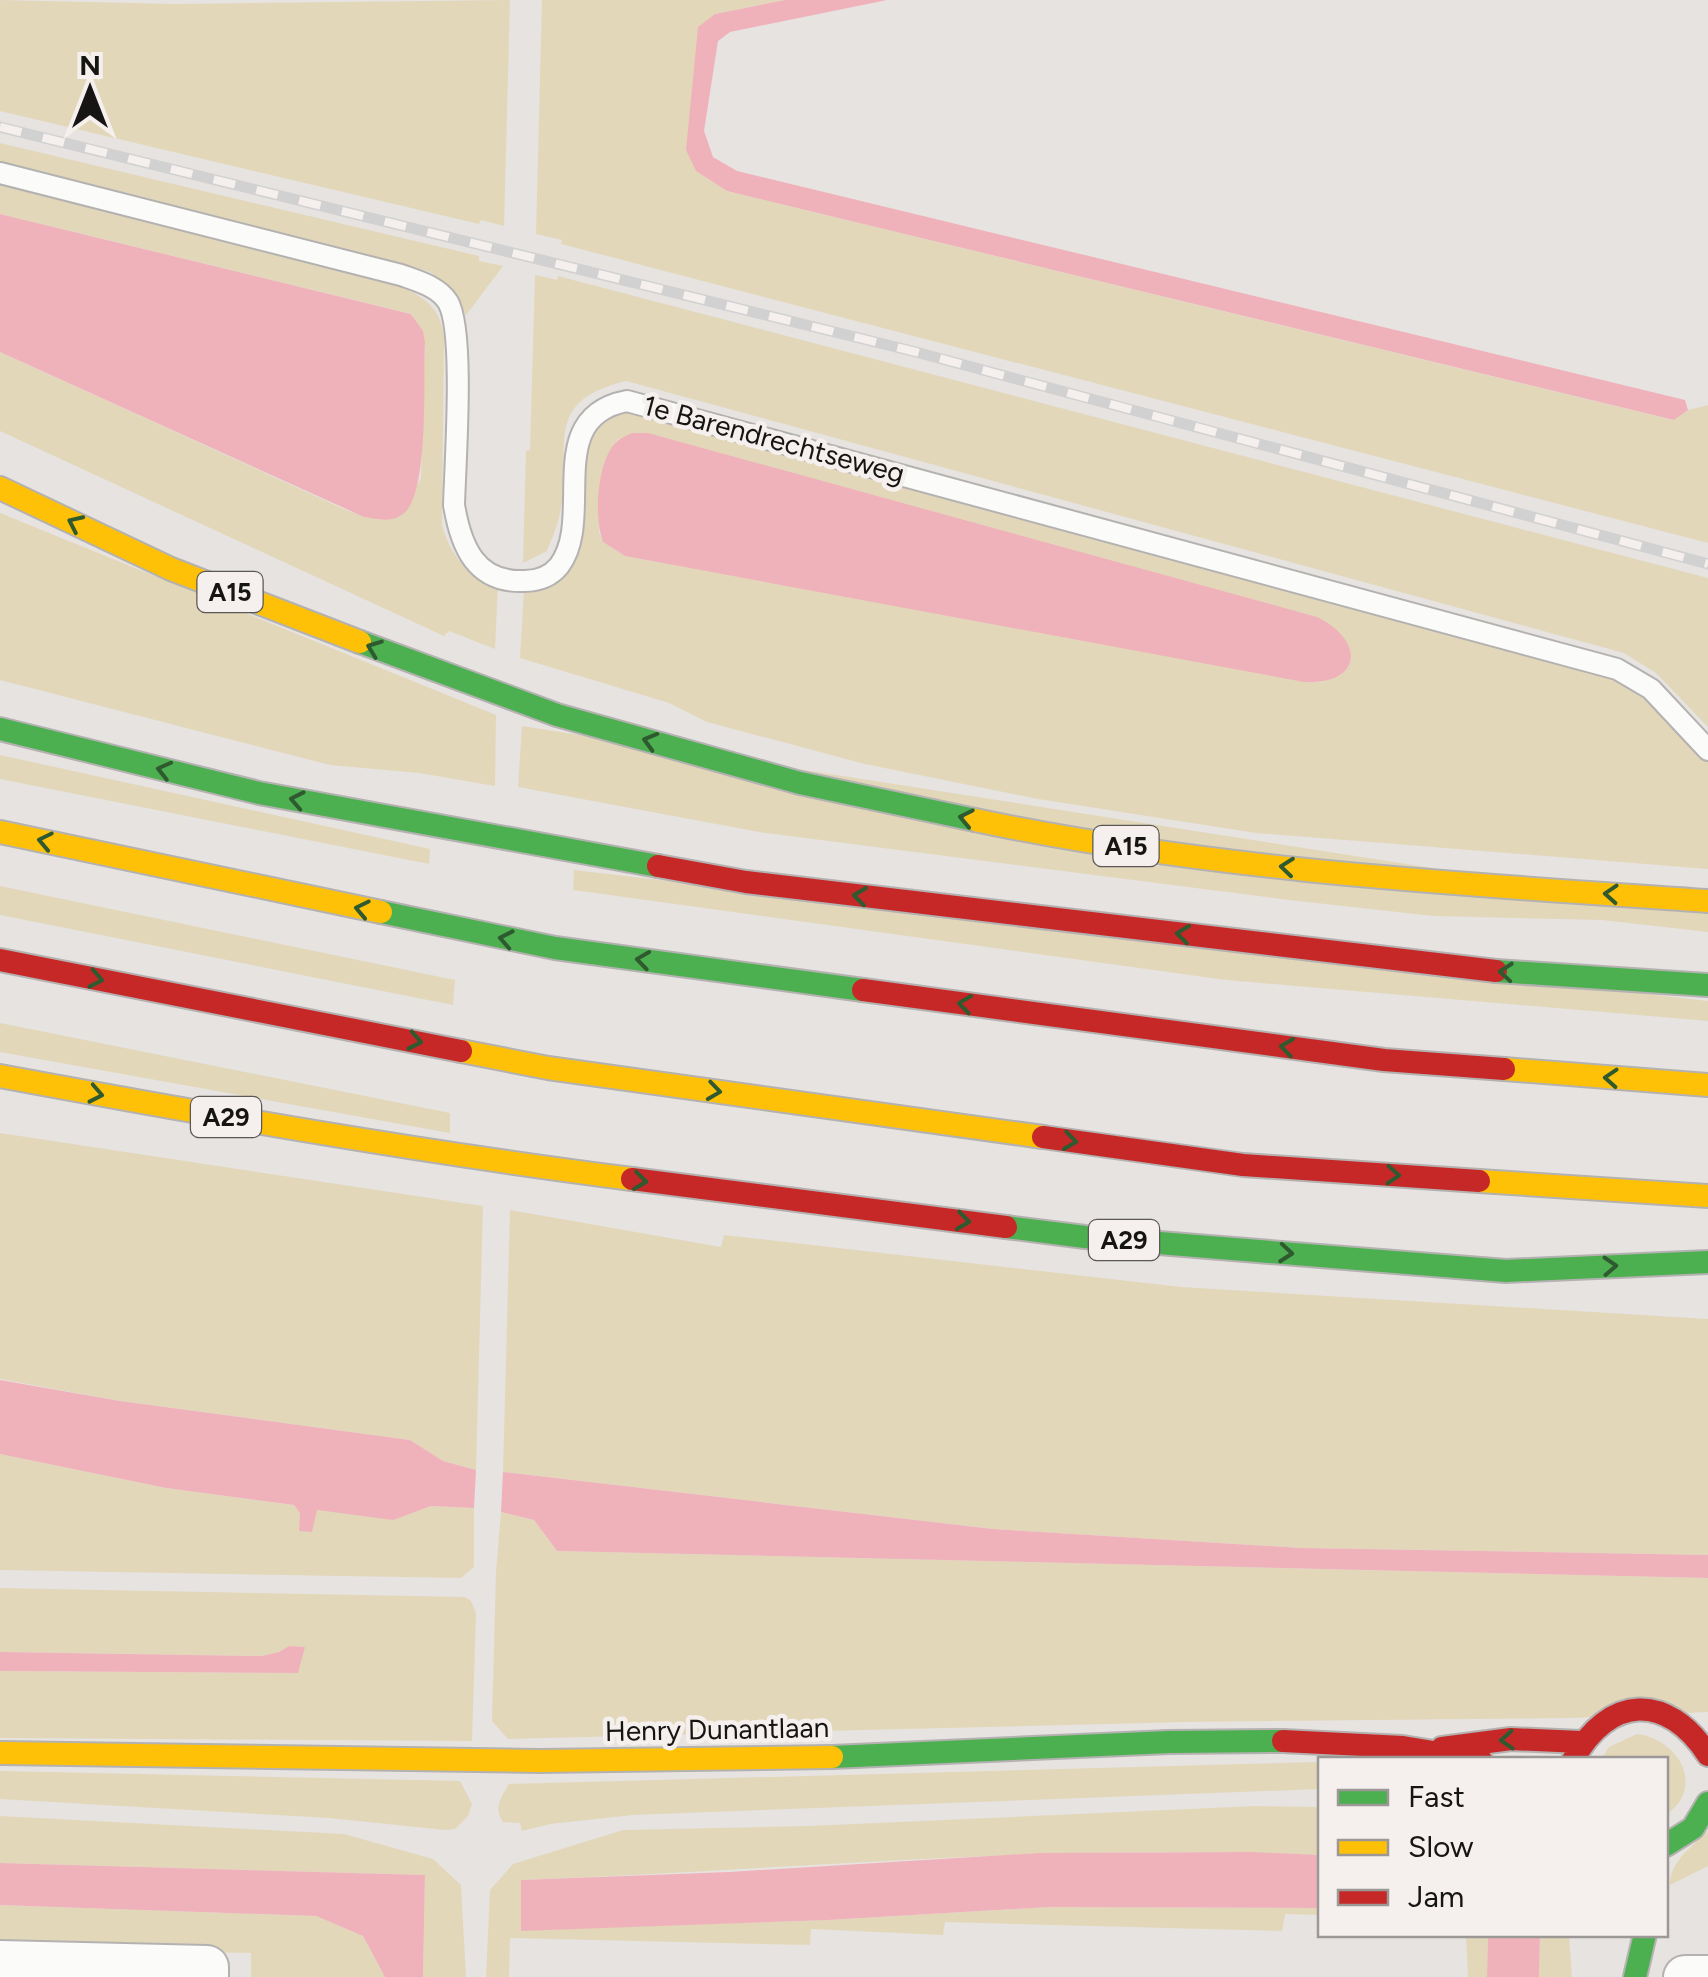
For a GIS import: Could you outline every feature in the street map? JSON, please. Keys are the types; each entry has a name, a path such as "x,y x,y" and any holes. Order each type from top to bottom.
{"main road":[{"name":"A15","path":"0,488 171,569 465,684 557,715 800,783 1036,833 1271,866 1443,883 1708,900"},
{"path":"0,729 259,793 746,882 1510,973 1708,985"},
{"path":"0,832 555,948 1384,1060 1708,1085"},
{"path":"0,960 548,1068 1242,1165 1708,1196"},
{"name":"A29","path":"0,1076 544,1168 1084,1237 1506,1271 1708,1262"},
{"path":"1577,1751 1596,1724 1616,1712 1639,1708 1662,1711 1683,1721 1708,1755"},
{"name":"Henry Dunantlaan","path":"1434,1749 1511,1739 1577,1751"},
{"name":"Henry Dunantlaan","path":"0,1754 507,1762 862,1756 1202,1740 1344,1741 1434,1749 1468,1757"},
{"path":"1668,1844 1693,1828 1708,1802"},
{"path":"1626,1937 1635,1977"},
{"path":"1635,1977 1645,1937"}],"street":[{"path":"0,1962 207,1972"},
{"path":"1685,1977 1708,1976"}],"lane":[{"name":"1e Barendrechtseweg","path":"0,173 401,275 437,290 448,302 456,334 456,521 476,565 500,579 538,580 561,564 571,536 576,453 581,439 598,410 627,400 1617,669 1650,689 1708,750"}],"shaded area":[{"path":"0,0 175,4 510,0 504,226 481,220 479,224 0,111"},
{"path":"542,0 785,0 715,14 697,171 727,191 1673,420 1688,410 1708,405 1708,543 561,244 562,240 536,234"},
{"path":"785,0 887,0 730,32 718,41 704,131 713,157 737,171 1685,400 1688,410 1674,420 727,191 696,171 686,150 698,27 715,14"},
{"path":"0,143 479,256 479,261 503,266 466,315 445,283 430,272 0,162"},
{"path":"0,185 399,286 430,305 444,338 442,525 450,547 462,563 498,585 495,649 449,631 444,636 0,431 0,352 344,509 372,518 401,516 421,478 425,342 412,314 0,214"},
{"path":"0,214 411,314 423,331 425,342 421,460 412,503 394,519 364,517 0,352"},
{"path":"535,275 557,280 558,276 1708,578 1708,727 1656,673 1624,653 626,381 598,390 570,415 565,431 558,523 547,551 523,563"},
{"path":"623,408 1598,670 1634,687 1708,760 1708,869 1256,833 1038,799 865,764 707,722 669,703 520,658 524,590 553,584 585,447 595,431","holes":["618,439 1324,683 625,556 603,542 599,532 604,464"]},
{"path":"632,433 648,433 1317,617 1344,637 1351,659 1338,676 1304,682 625,556 603,542 598,493 612,447"},
{"path":"0,513 496,715 495,786 419,773 330,765 0,680"},
{"path":"522,726 1708,911 1708,932 1602,920 1433,916 759,832 518,787"},
{"path":"0,755 430,849 429,864 0,779"},
{"path":"574,870 1708,1001 1708,1021 1226,980 573,890"},
{"path":"0,886 455,980 453,1005 0,915"},
{"path":"0,1023 450,1113 450,1133 0,1052"},
{"path":"0,1133 483,1206 476,1470 443,1461 410,1440 120,1401 0,1379"},
{"path":"510,1210 721,1247 724,1235 1181,1287 1708,1319 1708,1555 1302,1548 993,1529 503,1472"},
{"path":"0,1380 120,1401 410,1440 443,1461 476,1470 474,1508 431,1506 393,1520 317,1510 312,1532 299,1531 300,1513 294,1505 166,1488 0,1454"},
{"path":"0,1454 166,1488 294,1505 300,1513 317,1510 393,1519 431,1506 474,1508 474,1567 461,1578 0,1570"},
{"path":"503,1472 993,1529 1302,1548 1708,1555 1708,1578 557,1551 534,1520 501,1512"},
{"path":"501,1512 534,1520 557,1551 1708,1578 1708,1712 508,1739 492,1721"},
{"path":"0,1588 465,1597 476,1613 472,1741 0,1738 0,1671 297,1673 290,1646 262,1656 0,1652"},
{"path":"289,1646 305,1647 298,1673 0,1671 0,1652 262,1656"},
{"path":"1637,1734 1665,1745 1675,1754 1685,1778 1678,1804 1668,1813 1668,1757 1603,1757 1609,1747"},
{"path":"1318,1762 1318,1789 633,1815 522,1831 520,1823 503,1822 499,1812 499,1803 509,1784"},
{"path":"0,1771 460,1781 472,1804 468,1816 455,1829 445,1830 329,1818 0,1799"},
{"path":"1255,1806 1318,1807 1318,1855 1021,1855 521,1880 521,1930 828,1920 1049,1907 1318,1908 1318,1915 1285,1914 1282,1931 945,1922 943,1935 811,1929 810,1945 510,1938 509,1977 486,1977 490,1890 513,1864 623,1830 809,1826"},
{"path":"0,1816 344,1834 433,1859 461,1885 466,1977 423,1977 425,1875 0,1863"},
{"path":"1708,1831 1708,1866 1670,1885 1677,1862"},
{"path":"1040,1853 1318,1855 1318,1908 1049,1907 521,1931 521,1880"},
{"path":"0,1863 425,1875 423,1977 385,1977 363,1936 316,1916 0,1905"},
{"path":"0,1905 316,1916 363,1936 385,1977 251,1977 251,1953 0,1948"},
{"path":"1466,1937 1488,1937 1487,1977 1468,1977"},
{"path":"1488,1937 1540,1937 1539,1977 1487,1977"},
{"path":"1540,1937 1569,1937 1572,1977 1539,1977"}],"railway":[{"path":"0,127 912,351 1708,564"}],"traffic: fast":[{"path":"360,642 557,715 800,783 975,820"},
{"path":"0,729 259,793 658,866"},
{"path":"381,912 555,948 863,990"},
{"path":"1496,971 1708,985"},
{"path":"1006,1227 1085,1237 1506,1271 1708,1262"},
{"path":"832,1757 1169,1742 1283,1741"},
{"path":"1668,1844 1693,1828 1708,1803"},
{"path":"1635,1977 1644,1937"}],"traffic: slow":[{"path":"0,488 171,569 360,642"},
{"path":"975,820 1248,864 1708,901"},
{"path":"0,832 381,912"},
{"path":"461,1051 548,1068 1043,1137"},
{"path":"1504,1069 1708,1085"},
{"path":"0,1076 315,1132 632,1179"},
{"path":"1479,1181 1708,1196"},
{"path":"0,1753 539,1761 832,1757"}],"traffic: jam":[{"path":"658,866 746,882 1496,971"},
{"path":"0,960 461,1051"},
{"path":"863,990 1384,1060 1504,1069"},
{"path":"1043,1137 1243,1165 1479,1181"},
{"path":"632,1179 1006,1227"},
{"path":"1575,1757 1604,1723 1621,1713 1639,1710 1675,1720 1708,1755"},
{"path":"1442,1748 1511,1739 1581,1742"},
{"path":"1283,1741 1403,1747 1463,1757"}]}
